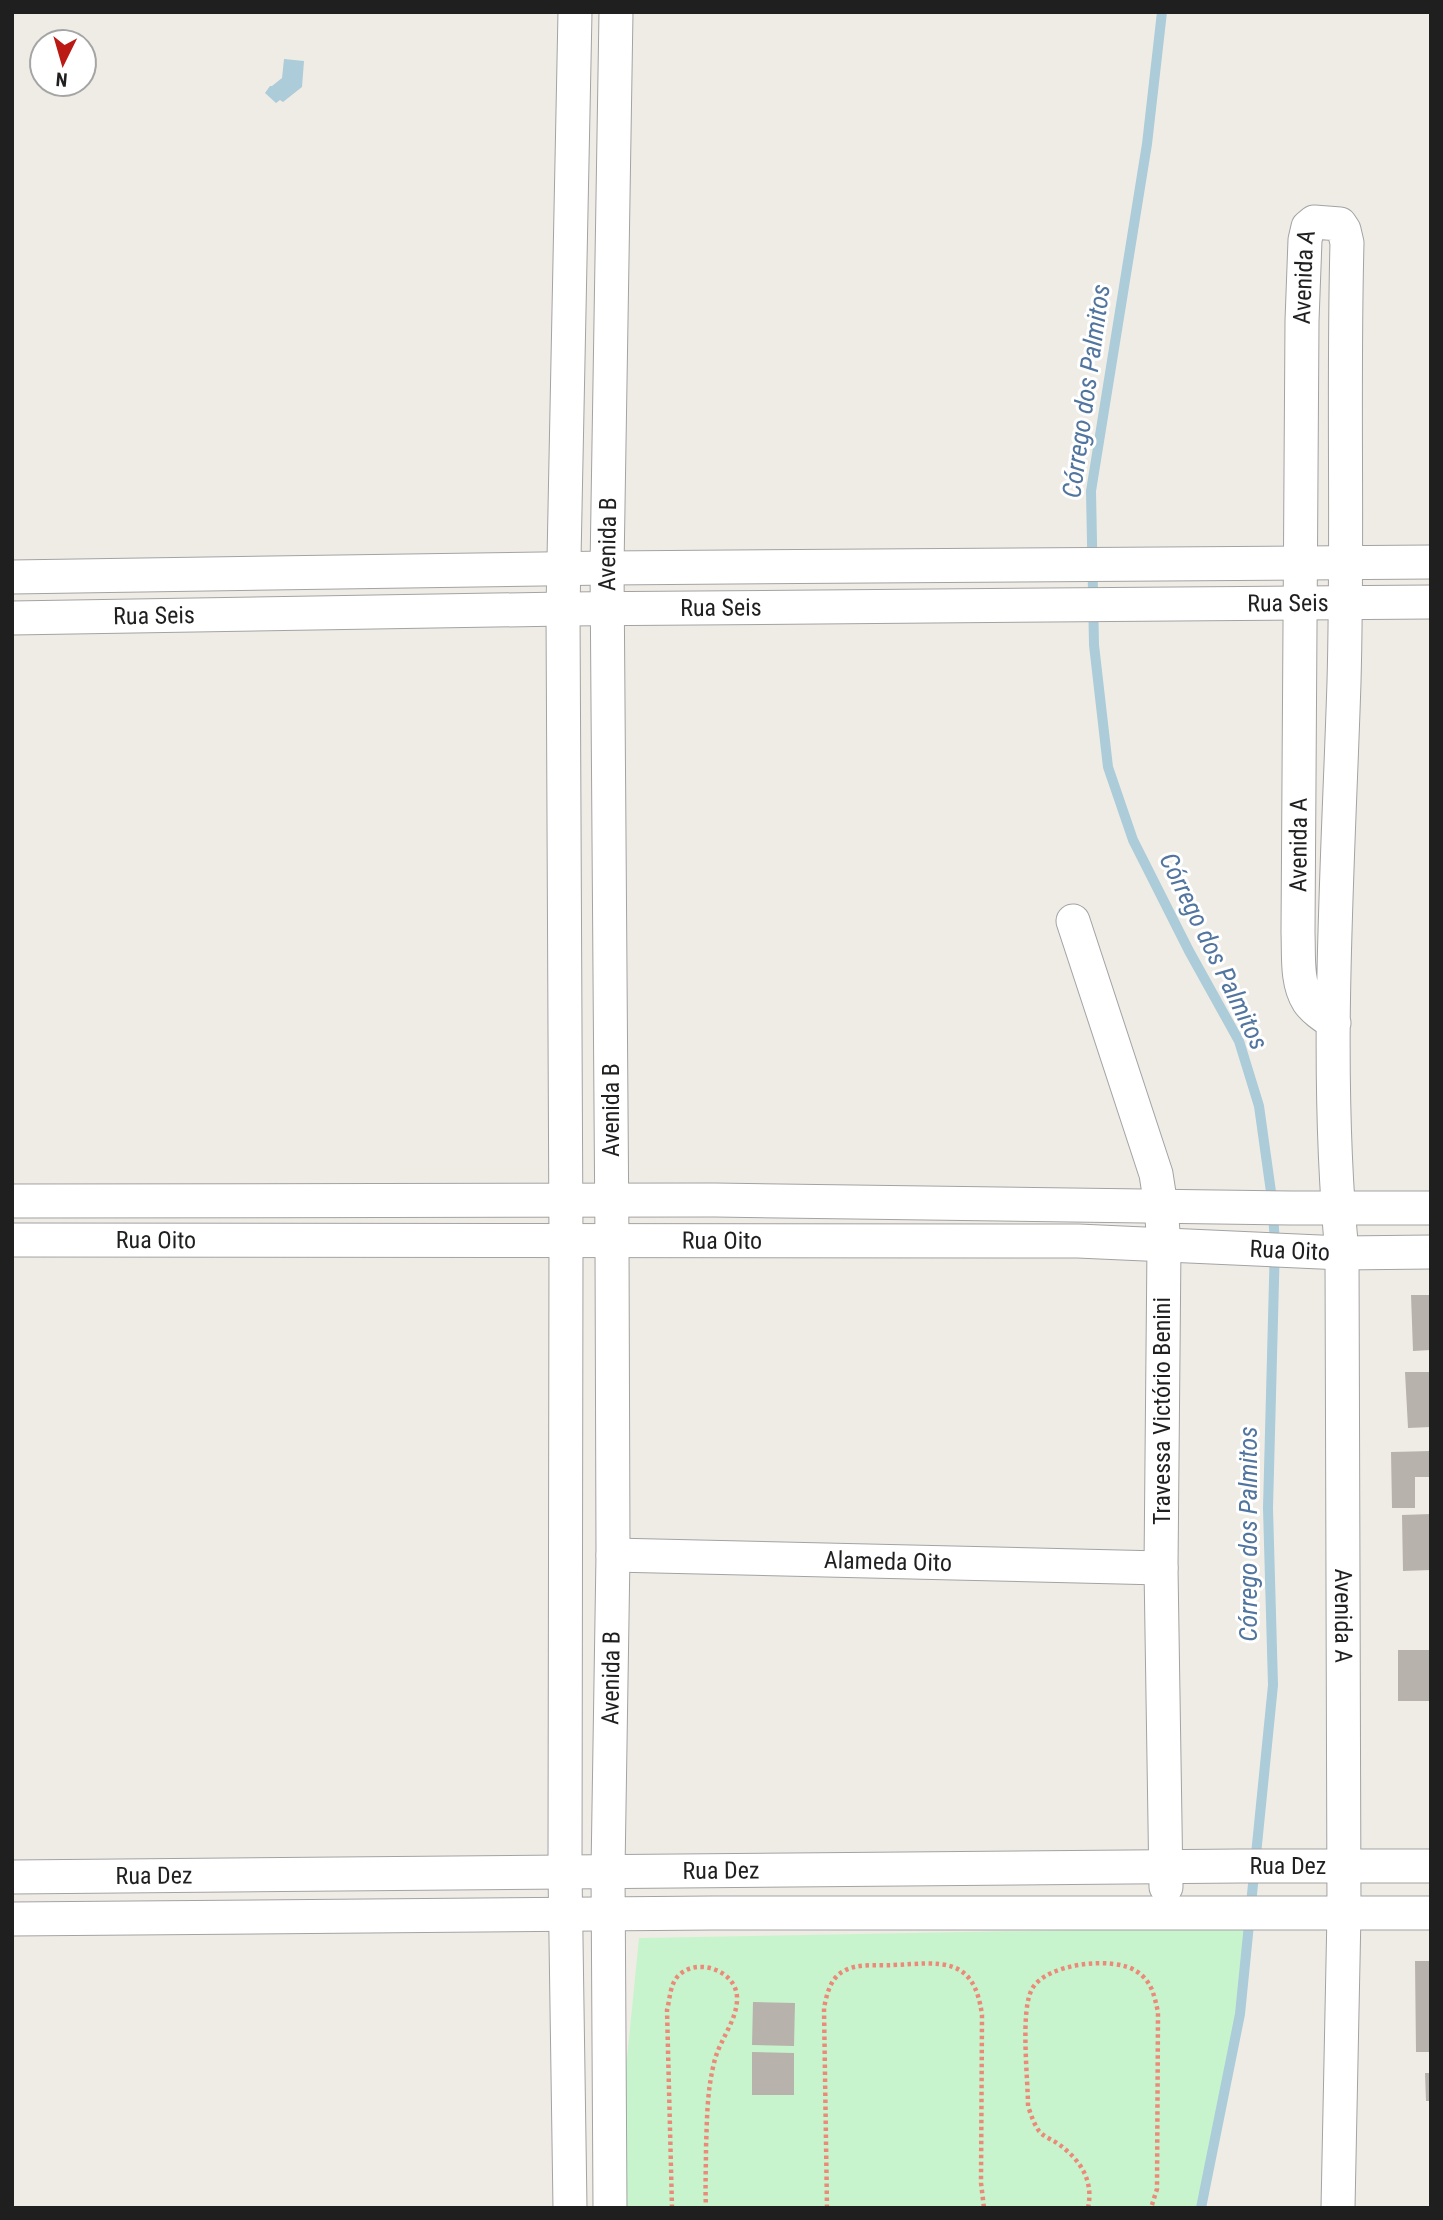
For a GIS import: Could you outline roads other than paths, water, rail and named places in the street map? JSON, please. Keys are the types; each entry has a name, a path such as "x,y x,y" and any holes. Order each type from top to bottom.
{"street":[{"name":"Avenida B","path":"570,2208 565,1914 563,609 575,12"},
{"name":"Avenida B","path":"610,2208 608,1871 613,1555 607,568 616,12"},
{"path":"572,187 613,188"},
{"name":"Avenida A","path":"1334,1023 1308,1001 1301,983 1299,965 1302,321 1305,240 1308,227 1314,222 1340,224 1346,235 1346,603 1333,1070 1337,1208 1342,1253 1344,1913 1338,2208"},
{"name":"Rua Seis","path":"12,578 607,568 1431,562"},
{"name":"Rua Seis","path":"12,618 1046,603 1110,605 1431,602"},
{"name":"Travessa Victório Benini","path":"1073,922 1156,1174 1161,1206 1164,1245 1161,1568 1167,1914"},
{"name":"Rua Oito","path":"12,1200 611,1200 1431,1208"},
{"name":"Rua Oito","path":"12,1241 1078,1241 1342,1253 1431,1252"},
{"name":"Alameda Oito","path":"613,1555 1161,1568"},
{"name":"Rua Dez","path":"12,1877 1431,1866"},
{"name":"Rua Dez","path":"12,1919 565,1914 1431,1913"}],"water":[{"path":"284,59 304,61 302,87 283,102 280,100 276,103 265,93 282,78"}],"waterway":[{"name":"Córrego dos Palmitos","path":"1162,12 1147,144 1091,491 1094,645 1108,767 1133,840 1189,951 1239,1041 1259,1106 1272,1199 1275,1243 1268,1508 1273,1685 1240,2014 1201,2208"}]}
